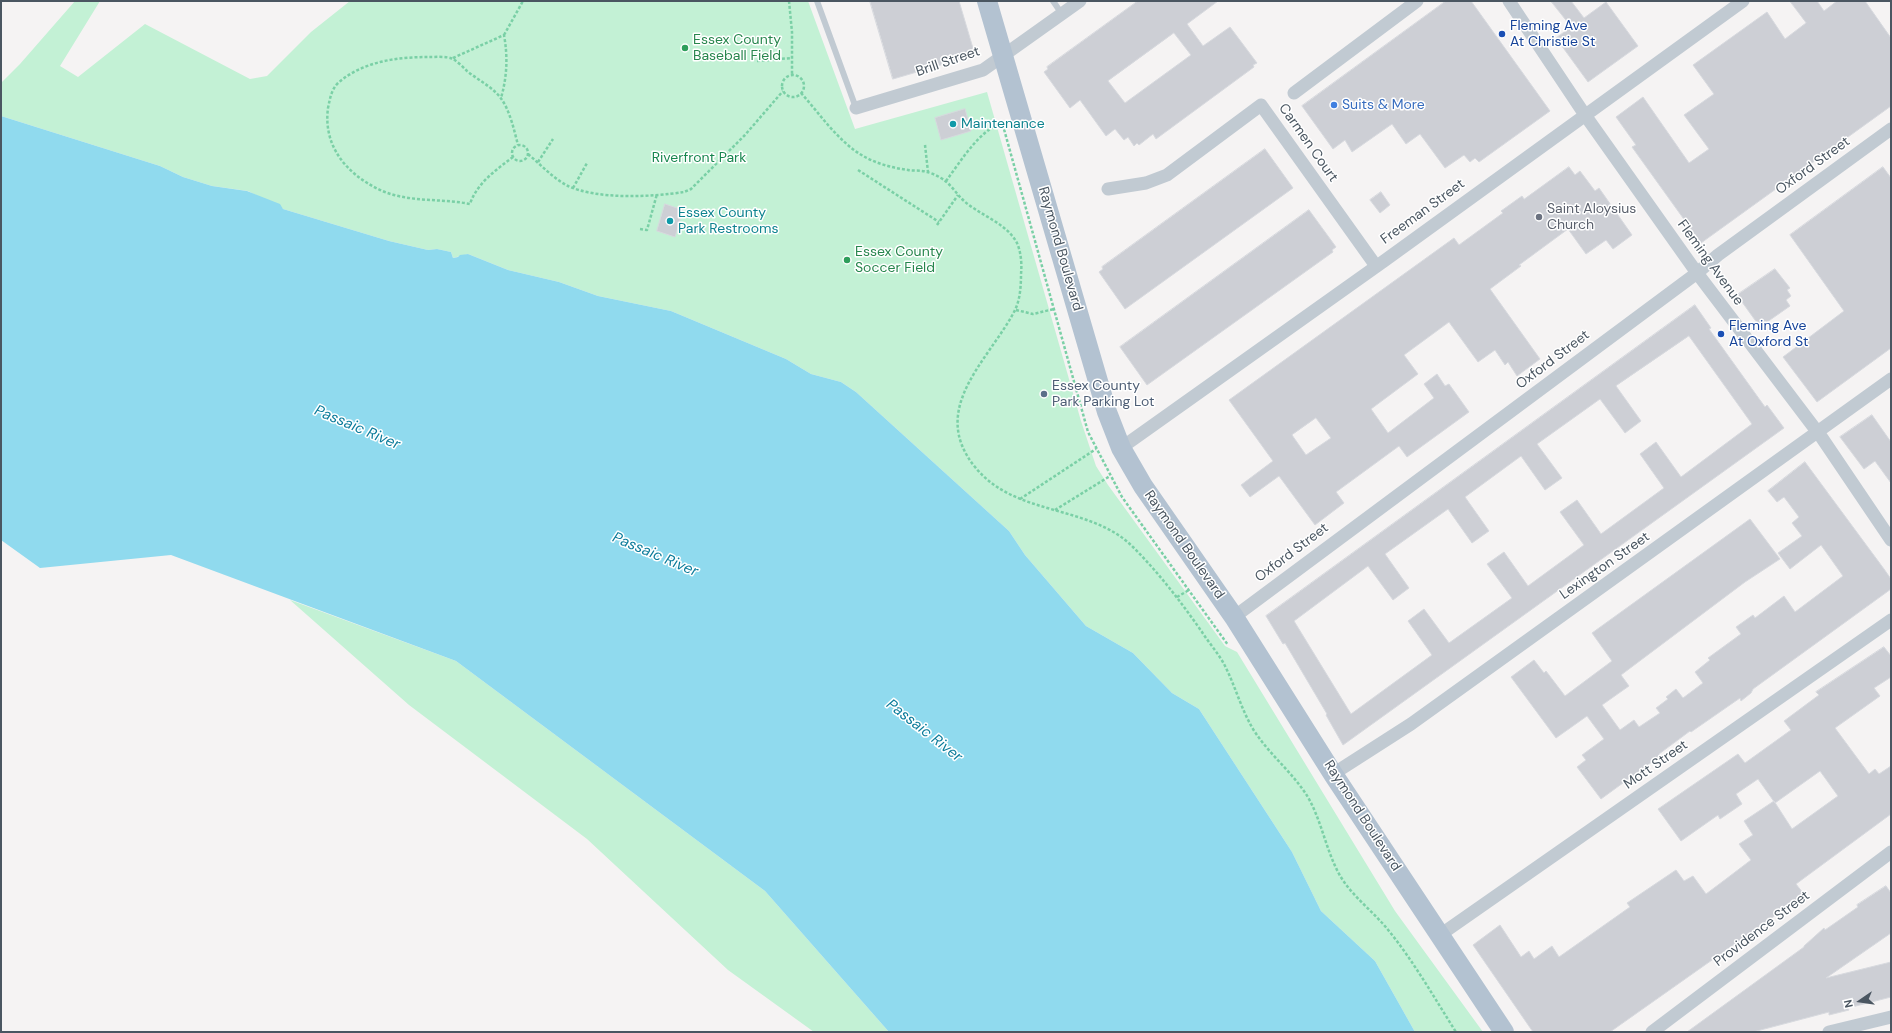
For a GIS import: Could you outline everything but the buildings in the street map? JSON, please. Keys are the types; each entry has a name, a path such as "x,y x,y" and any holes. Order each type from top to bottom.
{"main road":[{"name":"Raymond Boulevard","path":"987,1 1107,412 1121,448 1143,486 1234,617 1333,774 1504,1032"}],"street":[{"name":"Brill Street","path":"856,108 983,70 1080,1"},
{"path":"1294,93 1417,1"},
{"name":"Fleming Avenue","path":"1509,1 1585,115 1697,273 1818,433 1891,540"},
{"name":"Freeman Street","path":"1121,448 1743,1"},
{"name":"Carmen Court","path":"1108,189 1146,183 1166,175 1261,105 1376,266"},
{"name":"Oxford Street","path":"1234,617 1697,273 1718,255 1891,129"},
{"name":"Lexington Street","path":"1333,774 1411,724 1818,433 1891,379"},
{"name":"Mott Street","path":"1440,935 1891,620"},
{"name":"Providence Street","path":"1652,1032 1891,852"},
{"path":"1829,1032 1891,1017"}],"lane":[{"path":"816,1 856,108"},
{"path":"1052,1 1062,14"}],"path":[{"path":"513,157 482,183 473,196 470,204 408,198 378,190 351,172 336,155 331,143 328,127 328,112 332,91 338,84 349,76 382,61 416,57 452,59 504,35 523,1"},
{"path":"789,1 792,32 792,76"},
{"path":"500,98 506,80 506,50 504,35"},
{"path":"757,61 792,58"},
{"path":"452,59 489,86 500,98 512,123 518,145"},
{"path":"792,76 801,80 803,89 801,93 792,97 783,91 782,84 784,80 792,76"},
{"path":"518,145 525,146 528,154 554,177 573,188 593,194 676,194 691,189 745,135 783,91"},
{"path":"801,93 844,141 862,156 880,164 896,168 928,172 946,181 964,201 1008,231 1018,244 1022,263 1021,288 1016,310 962,395 958,415 959,432 964,450 984,478 1005,493 1020,500 1094,523 1120,536 1132,546 1177,597 1223,663 1251,726 1260,739 1293,777 1316,812 1338,873 1351,892 1384,926 1409,959 1456,1032"},
{"path":"946,181 981,136 995,125 1002,122 1046,278"},
{"path":"538,162 553,139"},
{"path":"513,157 513,150 518,145"},
{"path":"925,145 928,172"},
{"path":"513,157 521,161 526,158 528,154"},
{"path":"573,188 587,164"},
{"path":"858,170 938,223 958,195"},
{"path":"640,229 647,230 657,194"},
{"path":"1016,310 1032,314 1054,309"},
{"path":"1020,500 1096,449"},
{"path":"1055,511 1110,476"},
{"path":"1177,597 1189,590"}],"green space":[{"name":"Riverfront Park","path":"75,1 100,1 60,66 78,77 145,24 250,79 267,76 311,32 350,1 808,1 855,129 987,92 1081,421 1096,466 1108,485 1225,646 1237,652 1395,911 1483,1032 1415,1032 1375,961 1321,911 1292,852 1199,709 1172,693 1133,653 1086,626 1025,555 1009,531 856,392 841,382 811,374 786,359 671,311 598,296 559,282 508,270 468,254 453,258 451,252 437,249 428,250 389,241 283,209 248,191 212,186 183,177 160,166 1,116 1,83 20,64"},
{"path":"290,600 456,661 765,891 889,1032 814,1032 728,970 587,839 409,705"}],"water":[{"name":"Passaic River","path":"1,116 160,166 183,177 212,186 247,191 280,204 283,209 389,241 428,250 437,249 451,252 453,258 468,254 508,270 559,282 598,296 671,311 786,359 811,374 841,382 856,392 1009,531 1025,555 1086,626 1133,653 1172,693 1199,709 1292,852 1321,911 1375,961 1415,1032 889,1032 765,891 456,661 171,555 40,568 1,540"}],"place":[{"name":"Fleming Ave At Christie St","path":"1502,34"},
{"name":"Essex County Baseball Field","path":"685,48"},
{"name":"Suits & More","path":"1334,105"},
{"name":"Maintenance","path":"953,124"},
{"name":"Saint Aloysius Church","path":"1539,217"},
{"name":"Essex County Park Restrooms","path":"670,221"},
{"name":"Essex County Soccer Field","path":"847,260"},
{"name":"Fleming Ave At Oxford St","path":"1721,334"},
{"name":"Essex County Park Parking Lot","path":"1044,394"}]}
